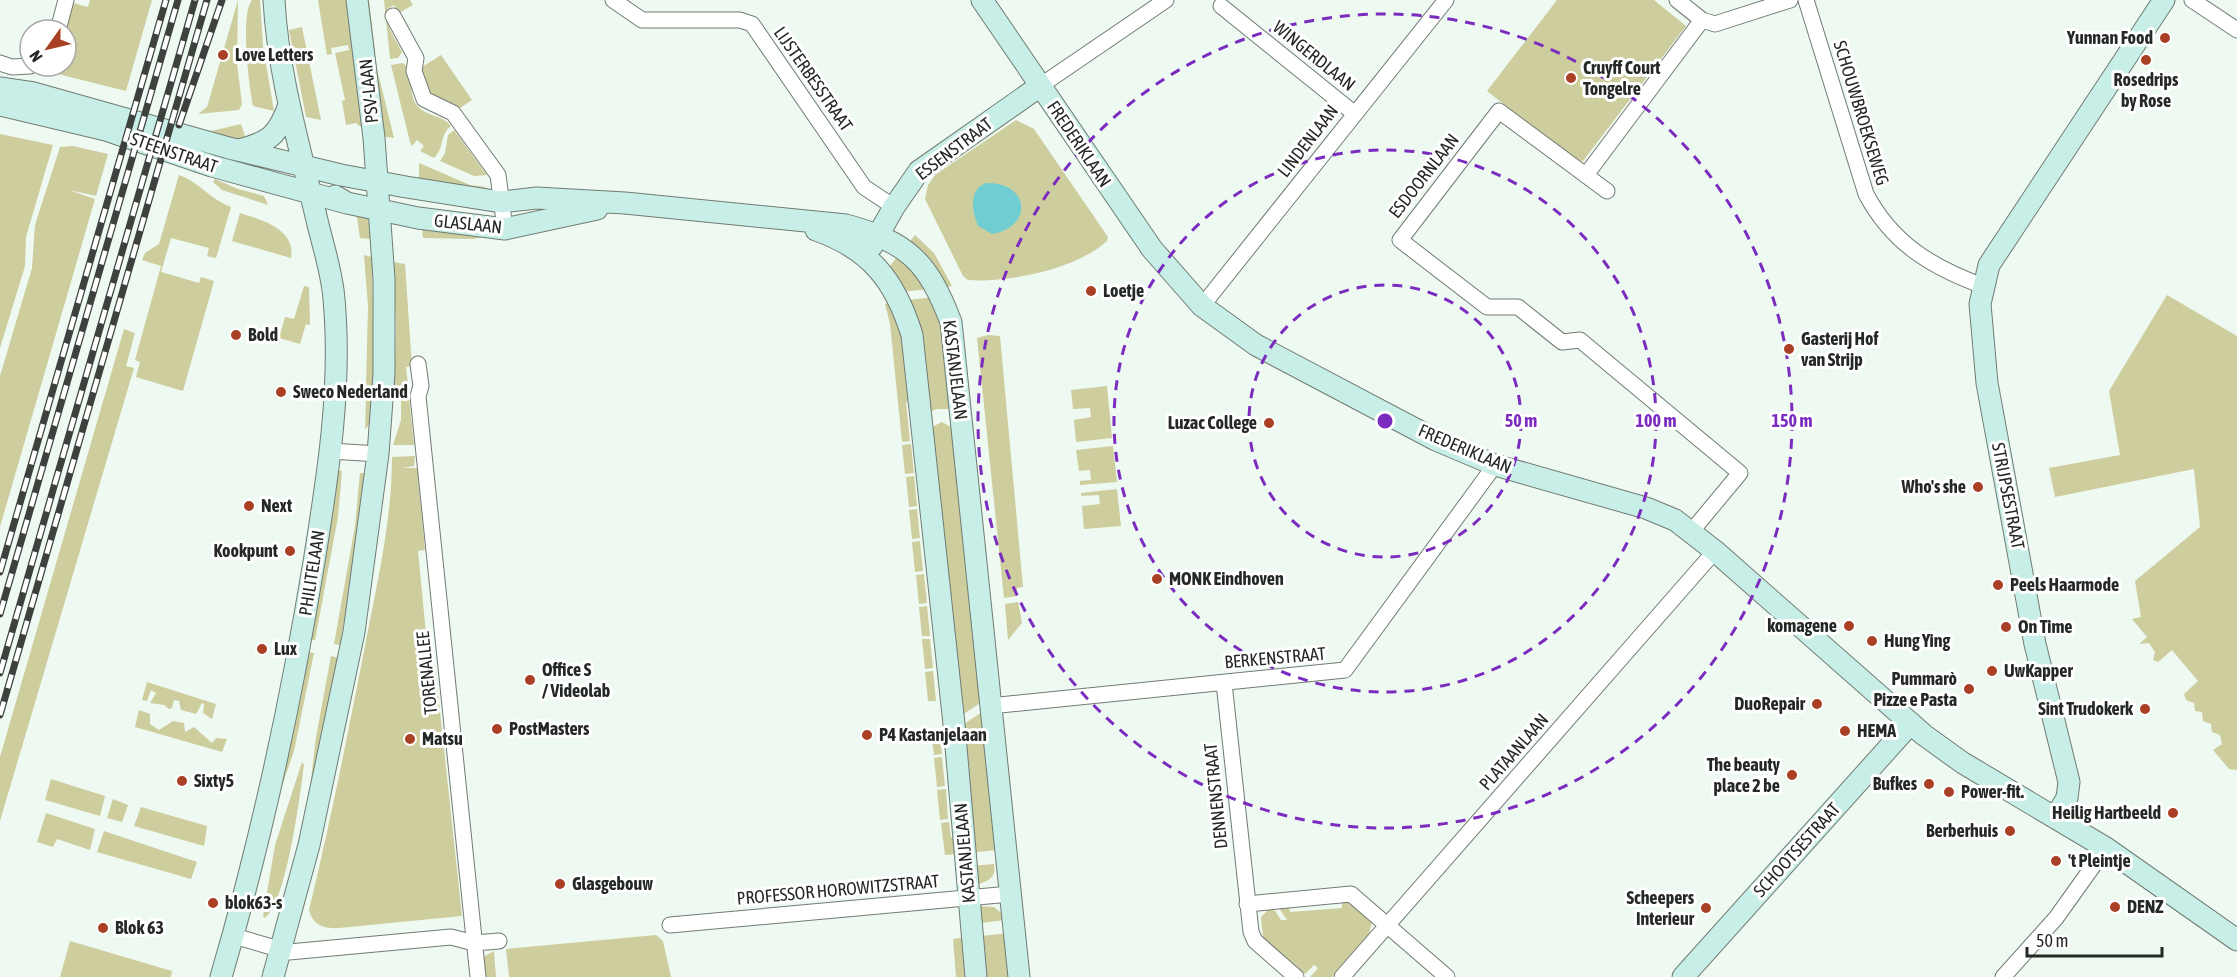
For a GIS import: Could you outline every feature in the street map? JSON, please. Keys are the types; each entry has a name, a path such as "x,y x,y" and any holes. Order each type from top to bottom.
{"street":[{"path":"61,18 66,0"},
{"path":"274,0 276,38 303,164"},
{"name":"PSV-LAAN","path":"357,0 367,72 377,182"},
{"name":"LIJSTERBESSTRAAT","path":"613,0 642,20 740,20 752,24 864,187 894,207"},
{"name":"FREDERIKLAAN","path":"982,0 1152,249 1202,306 1256,345 1436,440 1495,465 1646,508 1675,520 1911,723 1963,763 2055,818"},
{"path":"1040,86 1166,0"},
{"name":"LINDENLAAN","path":"1202,306 1446,0"},
{"path":"1677,0 1702,20 1715,24 1790,0"},
{"name":"SCHOUWBROEKSEWEG","path":"1806,0 1866,194 1880,220 1898,240 1911,250 1962,278 1983,286"},
{"name":"STRIJPSESTRAAT","path":"2055,818 2067,798 2069,782 2035,644 1987,383 1980,304 1989,266 2164,0"},
{"path":"2192,0 2237,30"},
{"name":"WINGERDLAAN","path":"1220,2 1355,114"},
{"path":"393,16 416,58 414,71 424,99 453,113 498,175 505,230"},
{"path":"1586,175 1702,20"},
{"path":"0,63 18,65"},
{"name":"ESSENSTRAAT","path":"866,257 913,178 927,165 1040,86"},
{"name":"STEENSTRAAT","path":"0,88 34,93 239,150 303,164"},
{"name":"STEENSTRAAT","path":"0,105 106,130 212,166 314,189 347,203"},
{"path":"239,150 261,145 271,138 280,127 289,105"},
{"name":"ESDOORNLAAN","path":"1607,191 1500,111 1400,240 1487,307 1518,307 1562,342 1580,340 1740,473 1691,532"},
{"name":"GLASLAAN","path":"303,164 341,176 501,202 537,198 625,203 790,221"},
{"name":"PHILITELAAN","path":"221,977 260,838 302,633 332,451 336,360 334,297 314,189 303,164"},
{"name":"GLASLAAN","path":"314,189 327,178 341,176"},
{"path":"347,203 368,191 377,182"},
{"path":"273,977 309,845 354,632 378,454 384,310 377,182"},
{"name":"GLASLAAN","path":"347,203 418,218 505,230 625,203"},
{"name":"KASTANJELAAN","path":"790,221 846,225 879,234 911,254 922,265 940,293 951,322 1019,977"},
{"name":"KASTANJELAAN","path":"790,221 842,239 866,257 898,297 912,335 954,724 976,977"},
{"name":"TORENALLEE","path":"418,364 421,386 418,396 478,977"},
{"path":"332,451 378,454"},
{"name":"BERKENSTRAAT","path":"990,706 1335,672 1347,668 1495,465"},
{"name":"PLATAANLAAN","path":"1342,977 1714,552"},
{"name":"DENNENSTRAAT","path":"1227,683 1247,904 1253,938 1296,977"},
{"name":"SCHOOTSESTRAAT","path":"1683,977 1911,723"},
{"path":"2055,818 2106,848 2237,940"},
{"path":"2004,977 2056,918 2106,848"},
{"name":"PROFESSOR HOROWITZSTRAAT","path":"670,925 1010,894"},
{"path":"1247,904 1351,894 1447,977"},
{"path":"234,936 280,951 299,952 451,937 474,943 499,941"}],"green space":[{"path":"90,0 152,0 126,91 74,78 78,78 78,18 69,18 73,3 88,7"},
{"path":"238,0 237,63 242,104 239,110 198,114 207,107"},
{"path":"252,0 260,0 263,46 274,111 253,106 246,34 248,8"},
{"path":"318,0 349,0 367,132 356,123 346,125 342,101 345,100 335,53 349,50 348,45 331,48 332,54 327,55"},
{"path":"362,0 369,0 377,69 394,138 381,136"},
{"path":"384,0 410,0 413,5 399,13 394,5 387,9 390,30 402,52 398,58 390,59"},
{"path":"1557,0 1654,0 1686,26 1583,161 1575,160 1487,91"},
{"path":"302,27 321,120 306,117 289,30"},
{"path":"441,55 472,100 460,108 437,100 425,83 422,67"},
{"path":"403,63 409,71 412,94 416,104 451,126 445,133 440,150 434,158 420,151 424,146 417,140 412,146 410,142 391,65"},
{"path":"1016,120 1034,129 1108,237 1107,241 1078,259 1041,272 1002,279 968,280 963,276 925,199 928,185 935,175"},
{"path":"241,124 246,139 232,141 211,137 211,131"},
{"path":"454,130 487,175 474,176 440,161 445,153 448,135"},
{"path":"0,134 53,145 26,237 25,266 0,348"},
{"path":"73,146 108,154 96,196 69,190 95,199 0,527 0,376 32,268 35,225 60,147"},
{"path":"419,163 470,185 485,187 485,192 419,178"},
{"path":"179,175 231,207 216,258 207,256 209,248 171,238 161,272 199,283 201,277 214,281 183,391 136,377 140,362 135,360 161,266 142,260 145,253 159,244"},
{"path":"215,179 238,189 264,196 268,205 222,190 213,182"},
{"path":"356,211 367,211 371,239 360,238"},
{"path":"240,213 276,227 283,233 291,248 291,258 232,241"},
{"path":"422,228 502,235 472,239 423,238"},
{"path":"915,235 934,253 952,286 945,287 908,244"},
{"path":"899,254 929,289 902,292 888,269"},
{"path":"364,255 372,257 374,389 366,389 368,306"},
{"path":"393,262 405,264 412,366 406,367 409,392 394,392 396,329"},
{"path":"304,286 309,287 310,325 306,324 300,344 279,338 285,317 294,319"},
{"path":"2167,295 2237,336 2237,770 2229,769 2213,750 2222,744 2220,735 2212,732 2211,724 2203,721 2202,712 2195,711 2194,703 2186,700 2184,694 2198,681 2172,650 2158,662 2153,660 2155,652 2149,643 2139,644 2147,637 2132,619 2141,617 2135,581 2200,527 2194,469 2055,497 2049,468 2120,455 2109,391"},
{"path":"934,297 939,305 954,409 937,409 925,414 908,300"},
{"path":"892,301 899,317 913,394 906,403 910,441 902,442 890,324 885,304"},
{"path":"124,329 135,333 126,366 134,368 0,821 0,757"},
{"path":"988,335 1000,336 1023,587 1017,588 1017,596 1004,598 977,338"},
{"path":"1107,386 1112,438 1076,442 1074,420 1091,417 1090,408 1073,409 1071,390"},
{"path":"366,397 373,397 372,422 365,429"},
{"path":"409,398 414,445 393,445 401,420 401,399"},
{"path":"942,422 955,429 982,702 959,717 932,427"},
{"path":"911,444 914,473 905,474 902,445"},
{"path":"1113,446 1117,482 1080,485 1080,481 1091,480 1090,470 1079,471 1076,450"},
{"path":"415,456 414,466 402,468 417,468 425,550 418,551 429,665 435,665 462,916 329,928 313,920 309,910 338,781 378,579 389,506 392,457"},
{"path":"335,470 342,471 338,517 315,640 306,640"},
{"path":"360,473 365,473 368,481 340,645 334,644 355,526"},
{"path":"914,476 917,506 909,507 906,477"},
{"path":"1117,489 1121,526 1084,529 1082,506 1100,504 1099,495 1081,496 1081,493"},
{"path":"917,509 920,538 912,539 909,510"},
{"path":"920,541 923,571 915,572 912,542"},
{"path":"924,574 927,603 919,604 916,575"},
{"path":"1018,602 1022,623 1008,640 1005,604"},
{"path":"927,606 930,636 922,636 919,607"},
{"path":"922,639 930,639 933,668 925,669"},
{"path":"304,652 314,653 294,751 272,815"},
{"path":"331,656 339,658 310,788 316,737"},
{"path":"933,671 936,701 928,701 925,672"},
{"path":"147,682 216,704 212,719 203,713 204,704 202,703 196,714 181,710 179,701 174,700 172,708 169,709 164,705 150,703 156,693 151,690 147,701 142,700"},
{"path":"139,710 150,714 150,724 159,730 173,721 184,723 185,732 194,727 212,743 216,738 227,739 222,752 135,727"},
{"path":"982,712 997,850 968,853 964,724"},
{"path":"945,728 947,731 940,740 942,754 934,755 931,731"},
{"path":"942,757 945,786 937,787 934,758"},
{"path":"302,762 304,765 299,799 286,870 273,908 265,918 263,916 275,845"},
{"path":"51,779 105,796 100,816 45,800"},
{"path":"946,789 948,819 940,820 937,790"},
{"path":"113,799 128,805 122,822 107,818"},
{"path":"141,807 207,826 204,846 134,826"},
{"path":"46,813 95,829 90,850 57,839 53,847 37,842"},
{"path":"949,822 951,837 958,843 958,854 945,855 941,823"},
{"path":"104,831 197,862 191,879 97,852"},
{"path":"994,864 992,877 972,885 971,866"},
{"path":"1342,900 1348,900 1372,922 1369,934 1332,977 1310,977 1318,968 1314,965 1305,974 1263,938 1261,917 1272,906 1281,920 1287,920 1277,905 1289,905 1290,912 1342,908"},
{"path":"979,906 994,907 1006,917 1005,920 981,923"},
{"path":"1008,933 1014,977 981,977 982,936"},
{"path":"656,935 663,941 671,977 509,977 506,949"},
{"path":"966,937 972,977 956,977 953,939"},
{"path":"70,941 172,971 171,977 60,977"},
{"path":"494,951 496,977 484,977 483,957"}],"water":[{"path":"986,183 1011,189 1021,205 1020,214 1015,223 992,234 978,226 973,208 976,191"}],"railway":[{"path":"0,572 166,0"},
{"path":"0,614 178,0"},
{"path":"0,673 195,0"},
{"path":"0,715 207,0"},
{"path":"179,125 222,0"}],"place":[{"name":"Yunnan Food","path":"2165,38"},
{"name":"Love Letters","path":"223,55"},
{"name":"Rosedrips by Rose","path":"2146,60"},
{"name":"Cruyff Court Tongelre","path":"1571,78"},
{"name":"Loetje","path":"1091,291"},
{"name":"Bold","path":"236,335"},
{"name":"Gasterij Hof van Strijp","path":"1789,349"},
{"name":"Sweco Nederland","path":"281,392"},
{"name":"Luzac College","path":"1269,423"},
{"name":"Who's she","path":"1978,487"},
{"name":"Next","path":"249,506"},
{"name":"Kookpunt","path":"290,551"},
{"name":"MONK Eindhoven","path":"1157,579"},
{"name":"Peels Haarmode","path":"1998,585"},
{"name":"komagene","path":"1849,626"},
{"name":"On Time","path":"2006,627"},
{"name":"Hung Ying","path":"1872,641"},
{"name":"Lux","path":"262,649"},
{"name":"UwKapper","path":"1992,671"},
{"name":"Office S / Videolab","path":"530,680"},
{"name":"Pummarò Pizze e Pasta","path":"1969,689"},
{"name":"DuoRepair","path":"1817,704"},
{"name":"Sint Trudokerk","path":"2145,709"},
{"name":"PostMasters","path":"497,729"},
{"name":"HEMA","path":"1845,731"},
{"name":"P4 Kastanjelaan","path":"867,735"},
{"name":"Matsu","path":"410,739"},
{"name":"The beauty place 2 be","path":"1792,775"},
{"name":"Sixty5","path":"182,781"},
{"name":"Bufkes","path":"1929,784"},
{"name":"Power-fit.","path":"1949,792"},
{"name":"Heilig Hartbeeld","path":"2173,813"},
{"name":"Berberhuis","path":"2010,831"},
{"name":"'t Pleintje","path":"2056,861"},
{"name":"Glasgebouw","path":"560,884"},
{"name":"blok63-s","path":"213,903"},
{"name":"DENZ","path":"2115,907"},
{"name":"Scheepers Interieur","path":"1706,908"},
{"name":"Blok 63","path":"103,928"}]}
